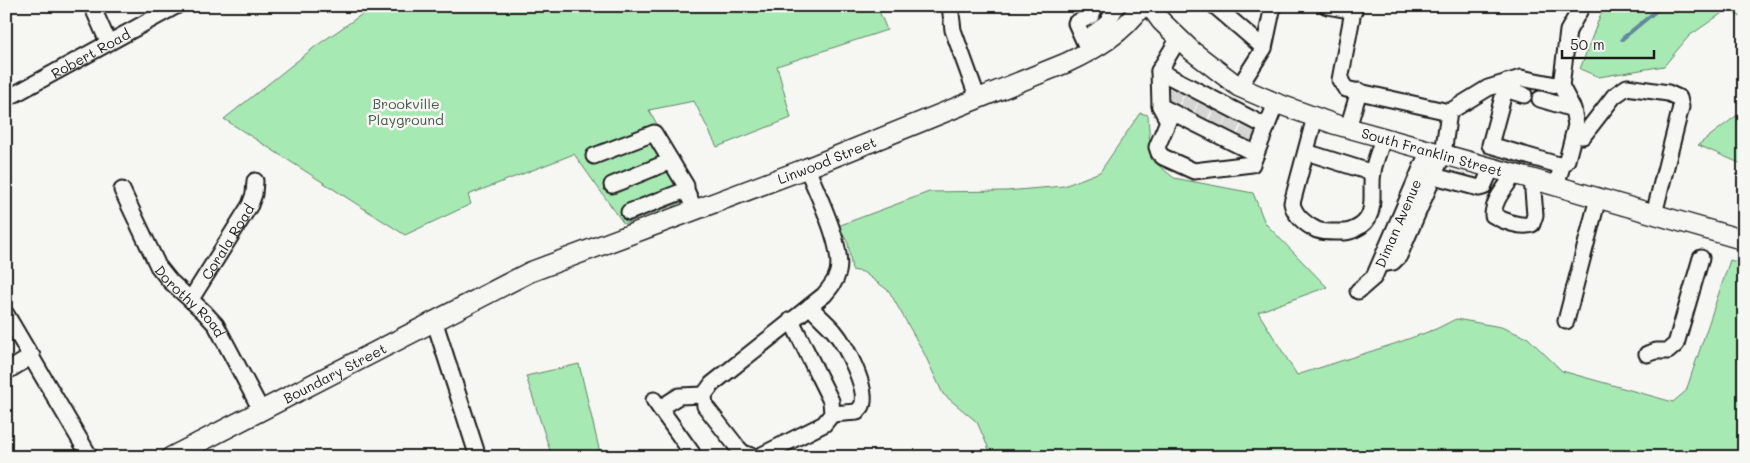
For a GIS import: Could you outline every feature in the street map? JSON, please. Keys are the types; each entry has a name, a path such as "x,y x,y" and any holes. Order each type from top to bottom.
{"main road":[{"name":"Linwood Street","path":"498,288 530,272 807,168 978,99 1121,30 1142,6"},
{"name":"South Franklin Street","path":"1150,6 1161,21 1192,51 1239,87 1276,103 1348,128 1744,240"},
{"name":"Boundary Street","path":"171,457 498,288"}],"street":[{"path":"92,6 108,42"},
{"name":"Robert Road","path":"6,99 176,6"},
{"path":"950,6 953,30 978,99"},
{"path":"1096,6 1091,16 1076,23 1086,46 1107,23 1117,6"},
{"path":"1215,6 1264,48"},
{"path":"1239,87 1264,48 1272,6"},
{"path":"1327,6 1354,8 1340,80 1346,89 1449,112"},
{"path":"1556,186 1562,166 1567,160 1576,125 1573,109 1561,86 1568,32 1582,6"},
{"path":"1160,70 1179,38"},
{"path":"1160,70 1171,98 1168,121 1157,146 1159,153 1171,162 1194,171 1252,164 1276,103"},
{"path":"1160,70 1171,98"},
{"path":"1380,264 1393,262 1399,256 1434,176 1436,152 1449,112 1488,88 1506,86 1521,78 1561,86"},
{"path":"1506,86 1524,95"},
{"path":"1506,86 1490,145 1562,166"},
{"path":"1574,136 1583,136 1614,96 1627,87 1668,93 1678,98 1681,107 1654,214"},
{"path":"1348,128 1359,91"},
{"path":"1171,98 1189,103 1246,132 1256,154"},
{"path":"1171,98 1189,103 1246,132 1267,127"},
{"path":"1540,100 1573,109"},
{"path":"1315,117 1294,192 1293,210 1298,217 1317,230 1349,232 1367,222 1371,208 1372,173 1383,138"},
{"path":"594,156 654,133 686,186 686,190 696,210"},
{"path":"1306,152 1372,173"},
{"name":"Diman Avenue","path":"1358,291 1374,277 1436,152"},
{"path":"612,185 671,162"},
{"path":"791,320 831,401 832,414 824,424 775,454 750,456 738,448 709,412 705,406 704,395 712,384 791,320 824,295 834,283 838,271 839,254 807,168"},
{"path":"1434,176 1479,188 1485,184 1492,168"},
{"name":"Corala Road","path":"191,299 250,205 254,194 255,181"},
{"name":"Dorothy Road","path":"122,190 158,266 170,281 191,299 216,325 261,410"},
{"path":"629,212 686,190"},
{"path":"1566,321 1598,198"},
{"path":"1647,354 1656,350 1668,351 1676,344 1701,258"},
{"path":"810,306 834,331 845,346 861,381 863,399 862,405 857,412 832,414"},
{"path":"6,314 90,457"},
{"path":"434,320 478,457"},
{"path":"6,372 32,356"},
{"path":"692,452 657,404 679,396 704,395"}],"green space":[{"name":"Brookville Playground","path":"374,6 877,6 887,30 777,66 791,118 717,147 694,101 649,110 698,196 624,224 574,154 468,195 471,204 405,235 224,119 316,46"},
{"path":"1606,6 1744,6 1744,19 1728,9 1689,36 1664,66 1599,77 1580,69 1600,16"},
{"path":"1744,110 1744,165 1698,145"},
{"path":"1140,113 1148,115 1151,159 1174,178 1253,193 1265,223 1327,287 1258,312 1297,375 1394,344 1436,329 1456,319 1501,327 1528,338 1562,371 1673,402 1686,391 1730,260 1744,264 1744,457 987,457 991,454 977,422 943,394 924,353 889,291 863,272 852,270 848,243 838,226 929,192 1006,191 1064,186 1100,172"},
{"path":"579,364 601,457 552,457 526,376"}],"waterway":[{"path":"1622,39 1662,6"}],"tunnel":[{"path":"1171,103 1177,90"},
{"path":"1186,110 1192,97"},
{"path":"1200,117 1206,105"},
{"path":"1215,124 1221,112"},
{"path":"1229,131 1235,119"},
{"path":"1244,139 1250,126"}]}
